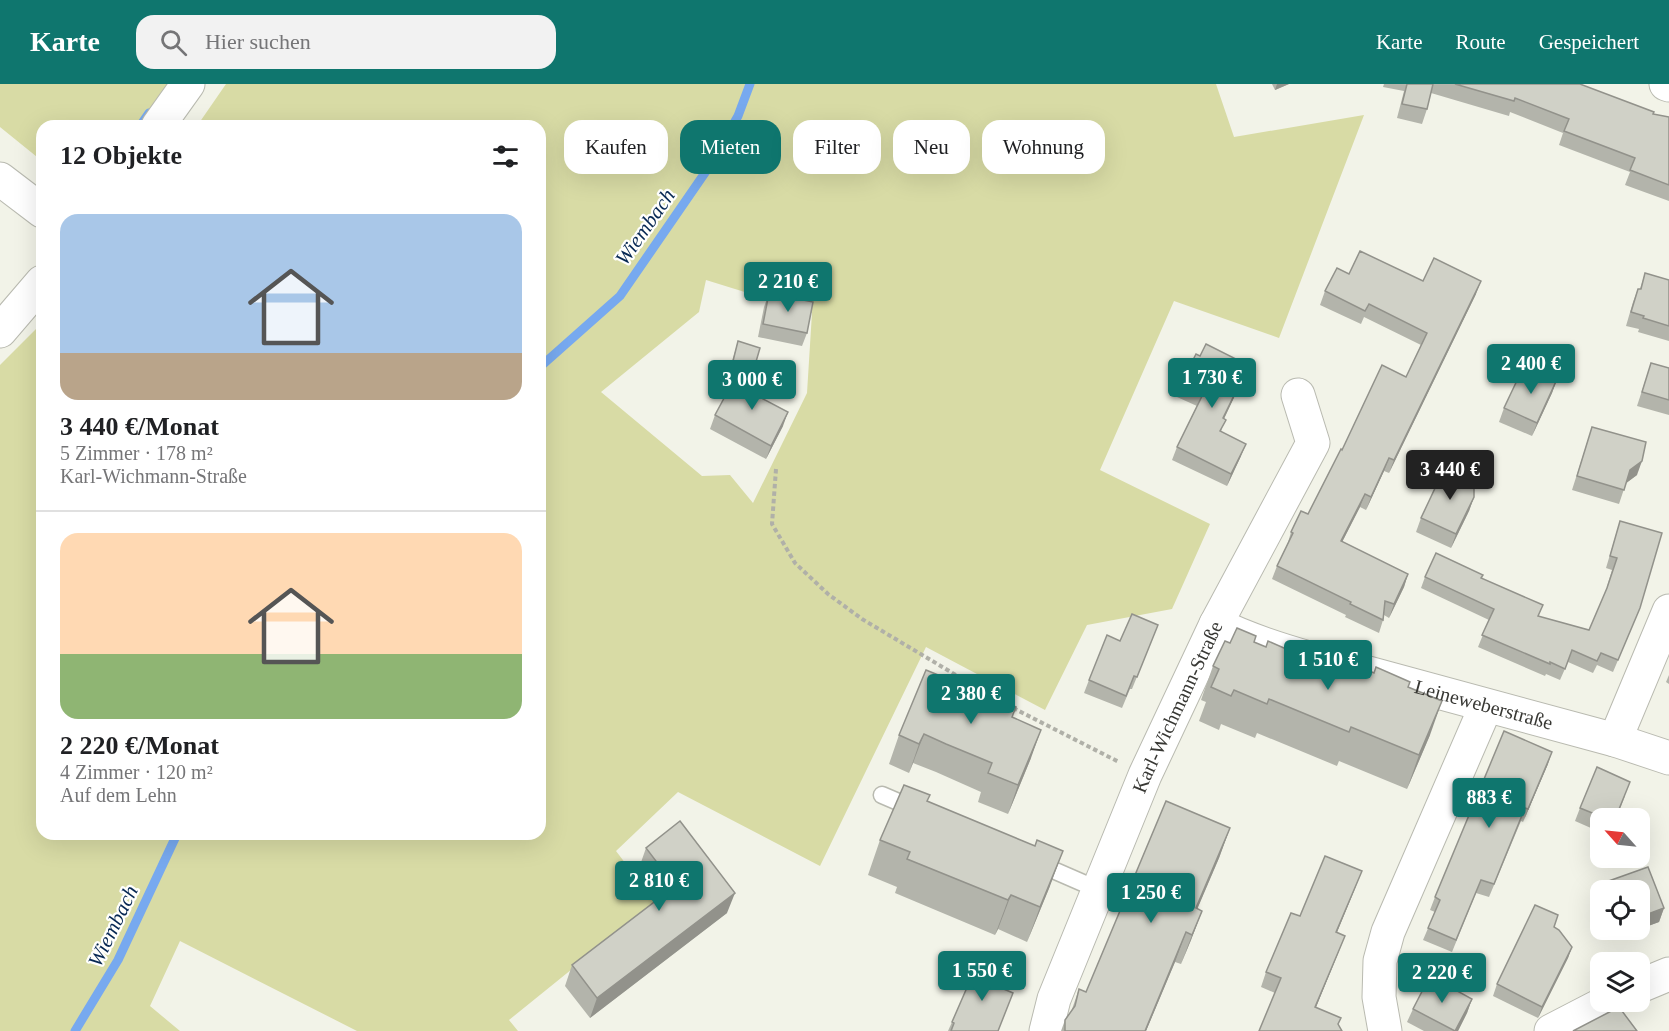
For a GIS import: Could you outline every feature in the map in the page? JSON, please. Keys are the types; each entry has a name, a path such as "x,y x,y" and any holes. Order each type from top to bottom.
{"street":[{"path":"162,120 188,84"},
{"path":"0,179 36,206"},
{"path":"0,331 36,289"},
{"name":"Karl-Wichmann-Straße","path":"1046,1031 1054,999 1145,775 1216,624 1313,443 1298,395"},
{"path":"1615,740 1669,610"},
{"name":"Leineweberstraße","path":"1216,624 1278,649 1615,740 1669,758"},
{"path":"1384,1031 1378,997 1380,962 1388,932 1486,706"},
{"path":"1650,982 1669,974"},
{"path":"1551,1031 1590,1011"}],"lane":[{"path":"882,795 936,819"},
{"path":"1023,857 1099,890"}],"path":[{"path":"776,469 772,524 795,562 828,594 862,619 993,698 1145,775"}],"green space":[{"path":"0,84 174,84 149,120 36,120 36,156 0,127"},
{"path":"226,84 1216,84 1234,137 1364,115 1279,338 1174,301 1100,470 1210,524 1172,609 1087,625 1045,710 926,647 820,866 678,792 616,851 655,902 509,1020 518,1031 357,1031 180,941 150,1006 180,1031 0,1031 0,365 36,329 36,840 546,840 546,120 201,120","holes":["706,280 812,313 807,393 753,503 730,475 702,476 601,392 699,312"]}],"building":[{"path":"1407,84 1433,84 1427,109 1402,104"},
{"path":"1455,84 1580,84 1654,112 1653,114 1669,117 1669,185 1630,170 1635,158 1564,131 1569,119 1515,98 1514,101"},
{"path":"1360,251 1423,281 1434,258 1481,281 1394,460 1389,458 1371,497 1365,494 1341,541 1408,574 1394,604 1385,601 1383,620 1277,566 1301,511 1308,514 1342,450 1382,365 1406,377 1427,333 1369,304 1365,311 1325,291 1337,268 1349,274"},
{"path":"1645,273 1669,280 1669,326 1631,312"},
{"path":"769,293 813,302 807,333 763,324"},
{"path":"738,341 760,348 753,372 732,365"},
{"path":"1206,344 1240,361 1235,373 1243,377 1223,418 1226,420 1220,431 1246,444 1231,474 1177,447 1203,394 1181,384 1196,354 1200,356"},
{"path":"1651,363 1669,368 1669,400 1642,392"},
{"path":"1537,370 1557,379 1537,423 1504,408 1521,372 1535,375"},
{"path":"736,376 767,392 763,399 788,412 771,446 715,415"},
{"path":"1592,427 1646,442 1642,461 1630,470 1624,490 1577,476"},
{"path":"1445,467 1474,480 1474,497 1456,534 1421,518"},
{"path":"1620,521 1662,533 1640,608 1618,660 1601,653 1597,661 1572,650 1565,669 1482,635 1494,609 1425,577 1436,553 1483,575 1481,578 1543,605 1538,616 1589,630 1617,558 1610,556"},
{"path":"1132,614 1158,625 1137,677 1134,676 1126,696 1089,680 1107,635 1120,641"},
{"path":"1237,628 1256,636 1254,642 1266,647 1268,641 1302,656 1304,650 1338,664 1340,658 1374,673 1376,667 1410,682 1408,687 1442,701 1419,755 1351,727 1349,732 1269,699 1267,704 1234,690 1231,696 1211,687 1219,669 1213,666 1225,641 1230,643"},
{"path":"926,670 1016,707 1012,717 1041,730 1018,785 988,773 992,763 924,734 919,744 899,735"},
{"path":"1504,731 1552,752 1528,809 1525,808 1494,884 1481,880 1456,940 1428,928 1440,900 1435,897"},
{"path":"1597,767 1630,782 1619,808 1590,808 1590,812 1580,808"},
{"path":"904,785 930,795 927,801 1035,846 1037,840 1063,851 1040,907 1011,895 1008,900 907,859 910,852 880,840"},
{"path":"1166,801 1230,828 1196,908 1202,911 1192,935 1186,932 1145,1031 1065,1031 1065,1020 1075,1006 1079,989 1086,992"},
{"path":"680,821 735,893 597,998 572,965 675,886 646,848"},
{"path":"1325,856 1362,871 1336,932 1345,936 1315,1007 1341,1018 1338,1024 1342,1031 1259,1031 1281,978 1266,972 1291,913 1300,916"},
{"path":"1648,868 1664,908 1650,913 1650,880 1611,880"},
{"path":"1535,905 1558,915 1554,927 1572,947 1542,1007 1497,984"},
{"path":"979,960 999,968 992,984 1013,993 998,1031 951,1031 954,1023 952,1022"},
{"path":"1430,976 1472,999 1455,1031 1413,1009"},
{"path":"1609,1012 1623,1012 1637,1031 1573,1031"}],"waterway":[{"name":"Wiembach","path":"546,362 620,296 709,167 738,116 750,84"},
{"path":"144,120 149,113"},
{"name":"Wiembach","path":"75,1031 118,960 174,840"}]}
